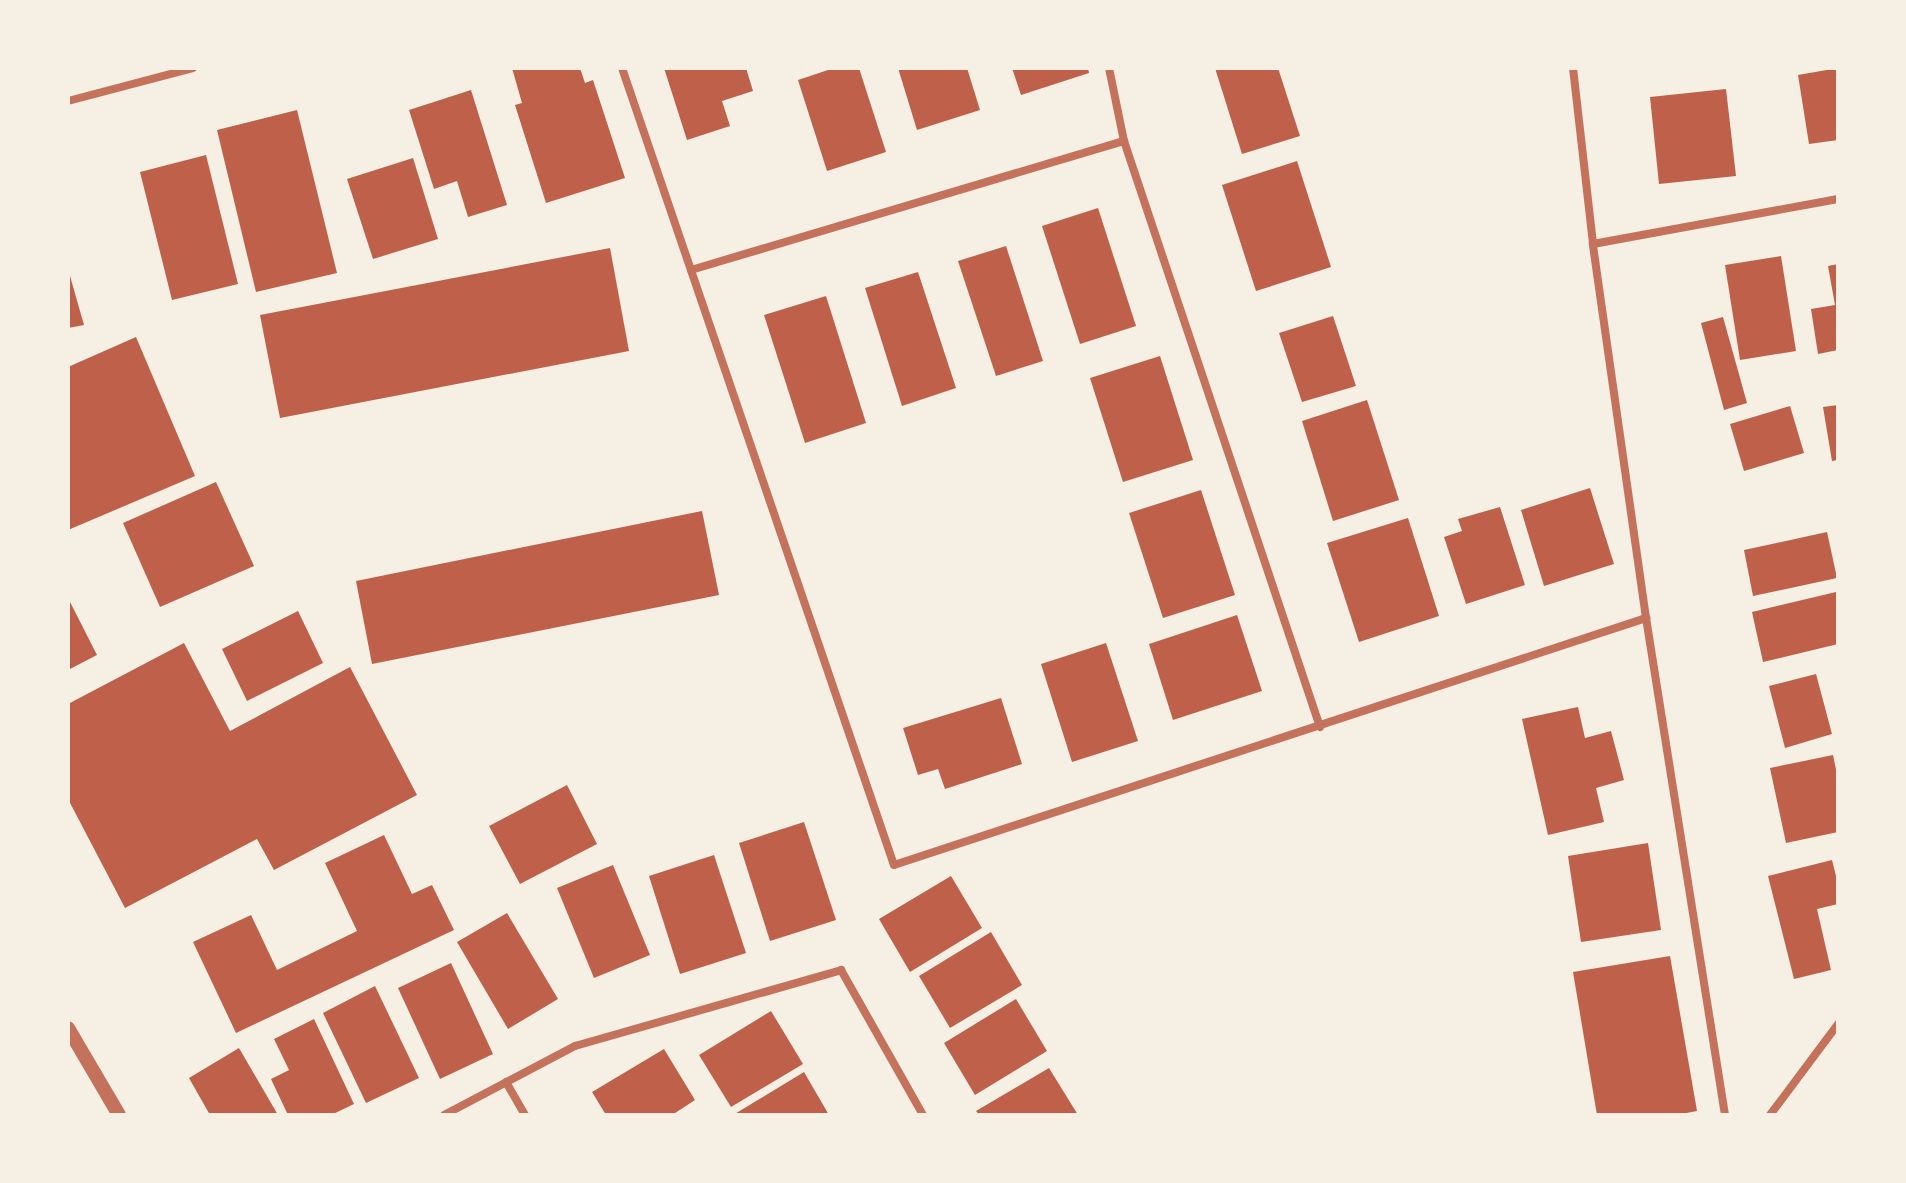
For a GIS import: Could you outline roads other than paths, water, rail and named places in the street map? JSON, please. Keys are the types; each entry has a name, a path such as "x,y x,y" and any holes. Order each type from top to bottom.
{"street":[{"path":"68,101 193,68"},
{"path":"622,68 894,865 1646,618"},
{"path":"1109,68 1124,141 1320,727"},
{"path":"1573,68 1593,244 1646,618 1725,1115"},
{"path":"691,270 1124,141"},
{"path":"1593,244 1838,199"},
{"path":"444,1115 575,1046 841,970 923,1115"},
{"path":"1770,1115 1838,1024"},
{"path":"68,1028 119,1115"},
{"path":"506,1082 525,1115"}]}
